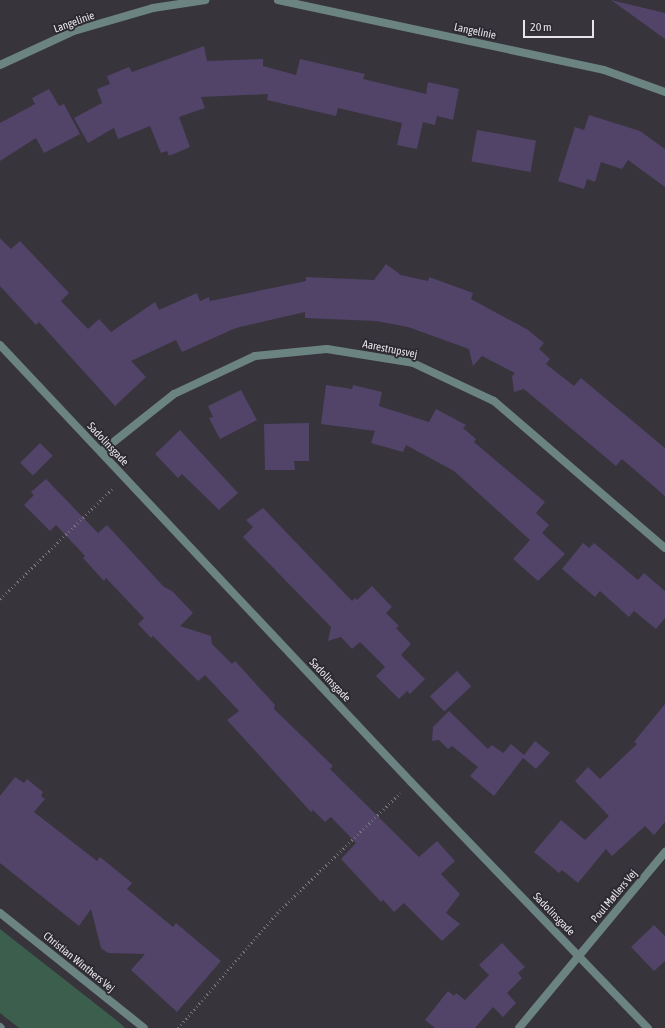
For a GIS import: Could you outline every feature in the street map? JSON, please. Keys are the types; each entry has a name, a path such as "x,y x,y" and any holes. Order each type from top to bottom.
{"street":[{"name":"Langelinie","path":"0,65 74,31 153,8 205,0"},
{"name":"Langelinie","path":"278,0 604,70 665,92"},
{"name":"Sadolinsgade","path":"0,345 412,782 648,1028"},
{"name":"Aarestrupsvej","path":"101,452 174,394 255,356 327,349 413,363 494,401 665,548"},
{"name":"Poul Møllers Vej","path":"519,1028 665,852"},
{"name":"Christian Winthers Vej","path":"0,913 144,1028"}],"path":[{"path":"0,598 124,478"},
{"path":"178,1028 277,913 412,782"}],"green space":[{"path":"0,929 125,1028 19,1028 0,1013"}],"building":[{"path":"611,0 665,13 665,39"},
{"path":"204,46 207,61 263,59 263,66 296,75 300,59 365,74 363,79 426,94 428,82 459,89 453,120 437,116 435,125 423,122 417,149 397,145 402,123 338,108 336,116 267,100 268,94 201,97 205,108 179,117 190,147 169,156 167,151 161,153 150,126 118,139 114,128 88,143 74,118 102,103 97,89 110,84 107,76 129,67 132,72"},
{"path":"49,89 59,106 64,104 80,134 44,153 36,138 0,161 0,123 35,104 32,98"},
{"path":"589,115 640,131 665,149 665,187 628,160 622,169 601,162 595,182 587,179 584,189 558,181 575,127 584,130"},
{"path":"477,130 536,140 531,172 471,162"},
{"path":"0,238 11,249 20,241 69,293 61,301 88,329 99,319 111,332 155,302 159,310 197,293 200,301 209,297 210,301 306,281 306,277 374,280 386,264 401,275 428,281 429,277 473,293 471,299 528,330 544,343 539,349 550,359 546,364 574,386 581,378 665,448 665,496 622,459 616,466 524,389 514,392 512,376 515,373 482,356 473,366 469,349 408,327 376,321 305,318 305,312 236,328 182,352 176,340 131,361 146,377 115,406 39,322 36,325 0,286"},
{"path":"326,385 352,389 353,385 382,392 379,406 429,422 436,409 466,425 463,428 476,439 474,442 545,502 536,513 549,525 542,533 565,554 538,581 513,559 530,540 454,471 406,445 403,452 371,443 375,431 321,424"},
{"path":"241,390 257,420 220,439 209,418 213,417 208,406"},
{"path":"309,423 309,461 294,461 295,470 265,470 264,424"},
{"path":"180,430 238,493 219,510 182,474 178,478 155,454"},
{"path":"40,443 53,456 33,476 20,463"},
{"path":"46,479 98,533 107,525 164,587 172,591 193,613 180,626 211,636 212,644 232,664 235,661 275,705 274,709 333,766 330,769 419,857 437,841 455,861 441,874 460,894 446,913 460,924 442,941 404,903 394,912 383,900 381,902 341,859 356,843 331,817 325,822 313,810 311,812 227,720 239,711 205,675 198,681 153,636 151,638 138,624 144,618 106,578 104,581 83,558 85,556 56,525 50,531 24,505 34,495 31,492"},
{"path":"263,508 352,601 355,598 357,600 372,586 392,607 386,613 399,626 396,628 411,644 401,655 425,679 410,694 407,691 399,699 376,676 385,667 360,642 352,649 341,637 328,641 331,627 243,537 253,527 246,520"},
{"path":"583,543 589,548 594,543 638,580 644,573 665,591 665,618 656,629 634,611 629,617 600,591 595,597 562,569"},
{"path":"457,671 471,686 444,712 430,696"},
{"path":"665,704 665,822 654,835 645,826 612,856 606,849 578,883 562,870 559,873 534,852 561,820 585,840 609,816 575,781 588,767 600,779 637,744 634,742"},
{"path":"449,711 488,749 492,745 503,753 511,744 524,755 535,741 550,753 536,769 523,758 494,796 470,776 478,767 452,746 448,749 439,740 432,741 433,727"},
{"path":"15,777 24,783 27,779 43,792 41,796 45,799 34,812 97,861 100,857 132,883 127,889 173,927 176,923 221,961 177,1012 131,970 145,954 108,953 101,948 91,909 79,926 0,863 0,796"},
{"path":"654,925 665,936 665,961 654,971 631,947"},
{"path":"502,943 525,967 518,973 522,978 507,993 516,1003 503,1017 493,1007 475,1028 435,1028 425,1020 448,991 454,996 456,993 465,1000 489,975 479,965"}]}
